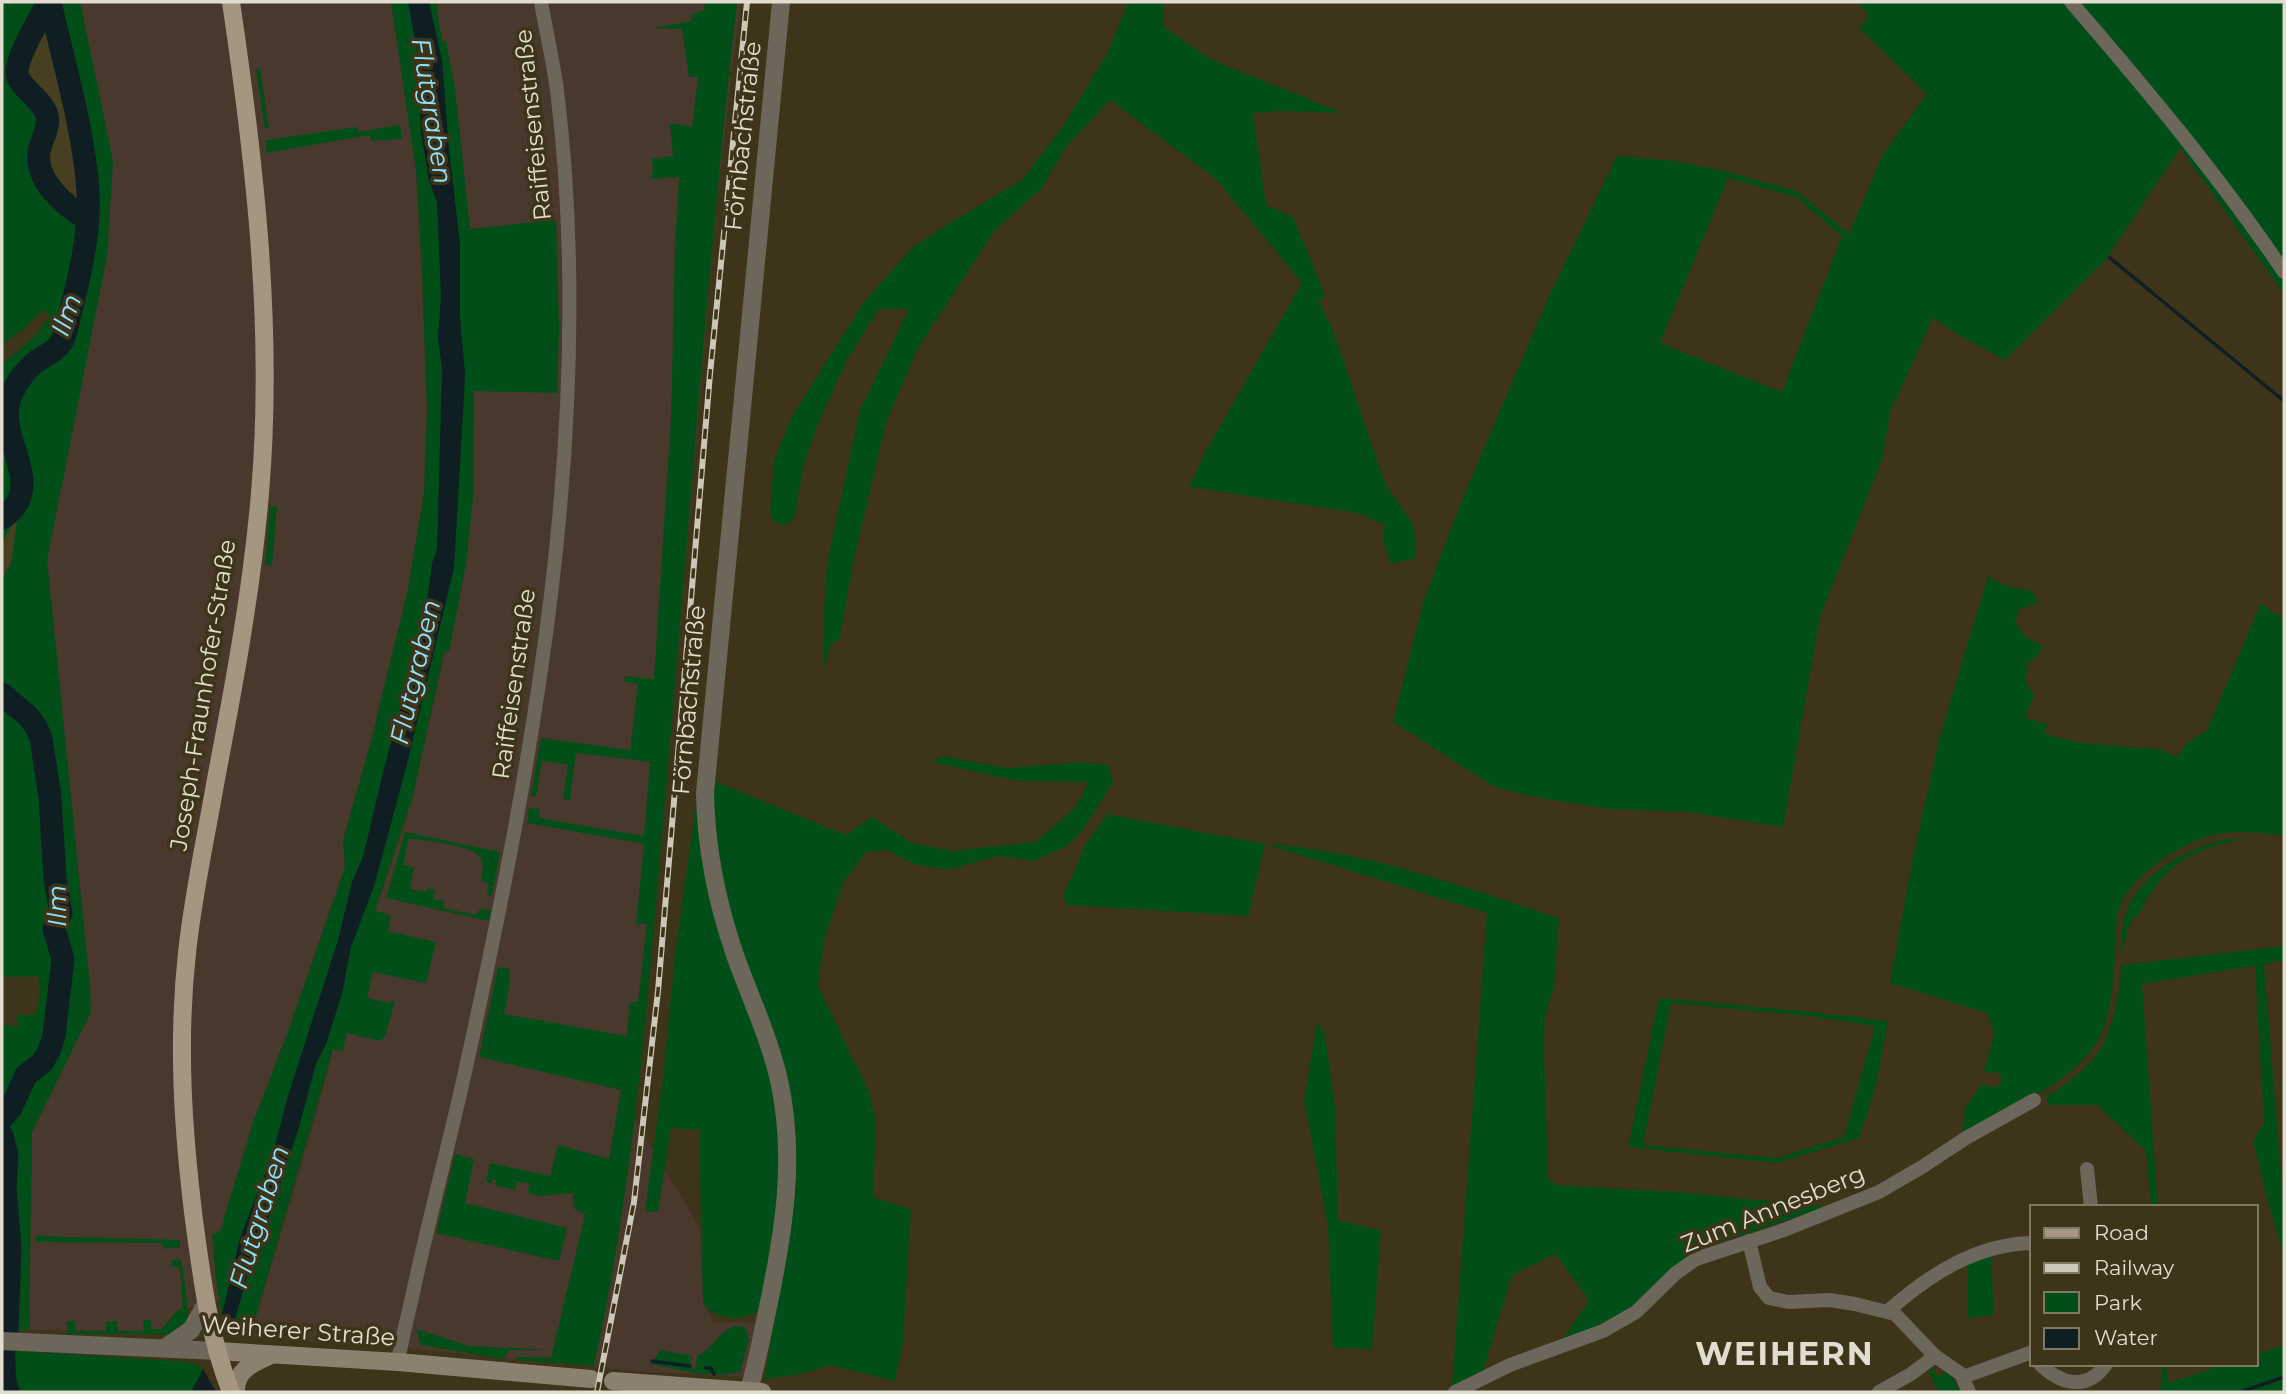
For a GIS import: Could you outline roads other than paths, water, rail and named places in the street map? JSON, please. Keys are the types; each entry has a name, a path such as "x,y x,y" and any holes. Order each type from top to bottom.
{"main road":[{"name":"Joseph-Fraunhofer-Straße","path":"231,2 257,206 266,394 260,496 237,669 190,931 182,1015 185,1136 211,1345 231,1389"},
{"name":"Weiherer Straße","path":"211,1345 243,1353 398,1362 592,1379"},
{"path":"231,1389 243,1371 273,1354"},
{"path":"613,1381 656,1388 718,1387 756,1391"}],"street":[{"name":"Raiffeisenstraße","path":"398,1362 465,1073 515,833 541,675 553,570 567,400 568,237 557,90 541,2"},
{"name":"Förnbachstraße","path":"756,1391 784,1224 788,1141 782,1097 770,1048 719,904 705,812 705,793 781,2"},
{"path":"2071,2 2155,100 2244,212 2284,272"},
{"name":"Zum Annesberg","path":"1455,1392 1510,1365 1603,1331 1636,1311 1676,1273 1696,1259 1823,1215 1879,1192 2034,1100"},
{"path":"2087,1169 2091,1205"},
{"path":"1749,1241 1760,1287 1769,1298 1789,1302 1829,1300 1888,1311 1902,1319 1935,1356 1963,1377 1969,1392"},
{"path":"1888,1311 1923,1283 1959,1260 1998,1247 2030,1243"},
{"path":"166,1347 191,1330 206,1304"},
{"name":"Weiherer Straße","path":"2,1341 166,1347 211,1345"},
{"path":"1879,1392 1911,1374 1935,1356"},
{"path":"1963,1377 2030,1357"},
{"path":"2044,1366 2054,1377 2071,1382 2090,1379 2104,1366"}],"water":[{"name":"Flutgraben","path":"408,2 429,2 442,60 460,243 460,318 465,373 454,568 406,768 374,886 351,947 342,994 326,1044 316,1064 299,1127 263,1236 251,1263 232,1330 222,1314 240,1238 273,1153 287,1099 338,940 352,882 363,857 414,658 437,549 442,370 438,337 441,297 437,202 429,181 421,132 422,79"},
{"path":"2,1350 15,1351 16,1377 20,1392 3,1392"},
{"path":"203,1369 215,1390 191,1392"}],"waterway":[{"name":"Ilm","path":"48,2 21,55 17,71 21,82 47,115 39,152 42,173 61,200 87,219"},
{"name":"Ilm","path":"2,518 15,506 21,494 22,480 10,435 8,405 15,387 27,370 56,348 64,337 87,228 88,195 84,157 50,2"},
{"path":"2110,258 2284,401"},
{"name":"Ilm","path":"2,694 29,717 41,738 50,797 55,879 61,913 54,929 63,959 54,1036 49,1051 42,1063 26,1075 11,1108 2,1118"},
{"name":"Ilm","path":"2,1136 7,1155 5,1186 10,1248 7,1330"},
{"path":"230,1326 243,1333"},
{"path":"652,1361 690,1366"},
{"path":"706,1368 711,1368 714,1374"},
{"path":"2240,1392 2284,1377"}],"railway":[{"path":"597,1392 634,1202 658,991 710,374 747,2"}],"district":[{"name":"WEIHERN","path":"1785,1354"}]}
